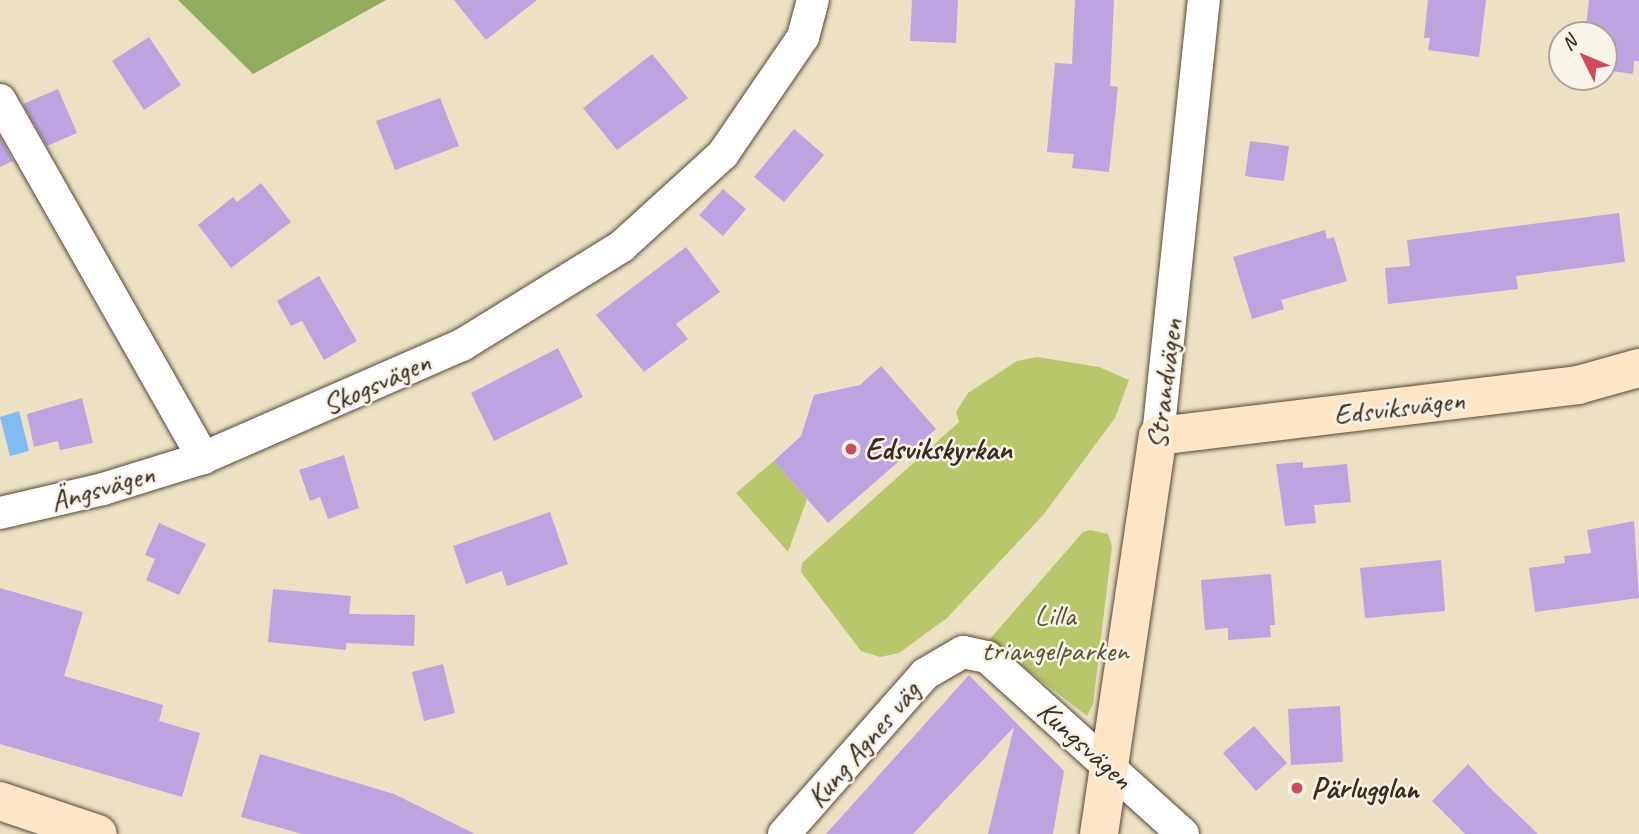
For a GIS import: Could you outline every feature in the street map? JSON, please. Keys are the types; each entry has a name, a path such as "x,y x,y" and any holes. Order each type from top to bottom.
{"street":[{"name":"Skogsvägen","path":"203,458 462,345 622,246 723,154 803,37 813,0"},
{"name":"Strandvägen","path":"1110,766 1158,436 1204,0"},
{"path":"0,100 203,458"},
{"name":"Edsviksvägen","path":"1158,436 1578,385 1639,368"},
{"name":"Ängsvägen","path":"0,513 203,458"},
{"name":"Kungsvägen","path":"946,660 963,652 987,657 1183,834"},
{"name":"Kung Agnes väg","path":"784,834 907,692 946,660"},
{"path":"1099,834 1110,766"},
{"path":"0,801 7,834"},
{"path":"0,801 98,834"}],"green space":[{"path":"178,0 386,0 253,74"},
{"path":"1037,357 1099,367 1129,380 1115,418 1044,514 947,618 899,653 880,657 861,651 801,572 802,563 959,422 956,412 968,393 1017,361"},
{"path":"774,461 807,499 788,552 736,493"},
{"name":"Lilla triangelparken","path":"1090,530 1108,534 1112,546 1093,704 1087,716 989,640 1083,532"}],"water":[{"path":"19,411 29,451 10,456 0,417"}],"building":[{"path":"454,0 537,0 486,40"},
{"path":"912,0 958,0 956,43 910,41"},
{"path":"1075,0 1114,0 1110,86 1118,87 1109,172 1072,168 1074,154 1047,152 1055,63 1072,64"},
{"path":"1428,0 1486,0 1479,57 1428,50 1430,38 1424,38"},
{"path":"1589,0 1639,0 1639,61 1634,61 1633,74 1618,72 1618,21 1587,21"},
{"path":"149,37 181,85 144,110 112,61"},
{"path":"652,54 688,98 617,150 583,108"},
{"path":"58,89 77,133 47,146 23,104"},
{"path":"440,98 459,146 395,170 376,121"},
{"path":"794,129 824,155 784,202 754,177"},
{"path":"0,137 13,161 0,167"},
{"path":"1250,141 1289,146 1284,181 1245,176"},
{"path":"261,183 291,222 231,268 198,225 233,197 237,202"},
{"path":"723,189 746,209 723,236 699,215"},
{"path":"1619,213 1625,262 1516,276 1518,289 1388,304 1385,268 1410,266 1407,240"},
{"path":"1325,230 1327,239 1334,237 1347,281 1281,300 1284,309 1252,319 1233,257"},
{"path":"686,247 720,292 676,324 688,339 644,372 596,315"},
{"path":"319,276 357,341 324,360 302,321 291,326 277,301"},
{"path":"558,348 583,397 494,441 471,393"},
{"name":"Edsvikskyrkan","path":"881,366 936,429 828,523 774,461 801,436 814,395 860,385"},
{"path":"82,398 93,443 60,450 58,441 34,447 27,414"},
{"path":"344,455 359,508 328,519 320,497 310,501 299,470"},
{"path":"1303,462 1303,468 1347,464 1351,502 1314,505 1316,523 1285,526 1276,464"},
{"path":"550,512 568,564 507,586 502,571 466,584 453,546"},
{"path":"1634,521 1639,598 1535,612 1529,568 1565,563 1564,556 1591,553 1587,530"},
{"path":"159,523 206,544 179,595 146,580 155,559 145,555"},
{"path":"1441,560 1445,611 1365,618 1360,568"},
{"path":"1271,574 1275,625 1270,625 1271,637 1228,640 1228,628 1205,630 1201,580"},
{"path":"0,588 83,612 64,676 163,705 159,721 200,733 182,797 0,744"},
{"path":"273,589 351,596 349,614 415,615 414,646 346,643 346,650 268,642"},
{"path":"443,664 455,713 424,721 412,672"},
{"path":"969,675 1064,771 1053,834 988,834 1014,727 913,834 826,834"},
{"path":"1340,706 1343,762 1291,765 1288,709"},
{"path":"1254,726 1287,763 1256,791 1223,753"},
{"path":"260,754 394,794 475,834 302,834 241,817"},
{"path":"1468,764 1538,834 1465,834 1432,801"}],"place":[{"name":"Edsvikskyrkan","path":"851,449"},
{"name":"Pärlugglan","path":"1297,788"}]}
